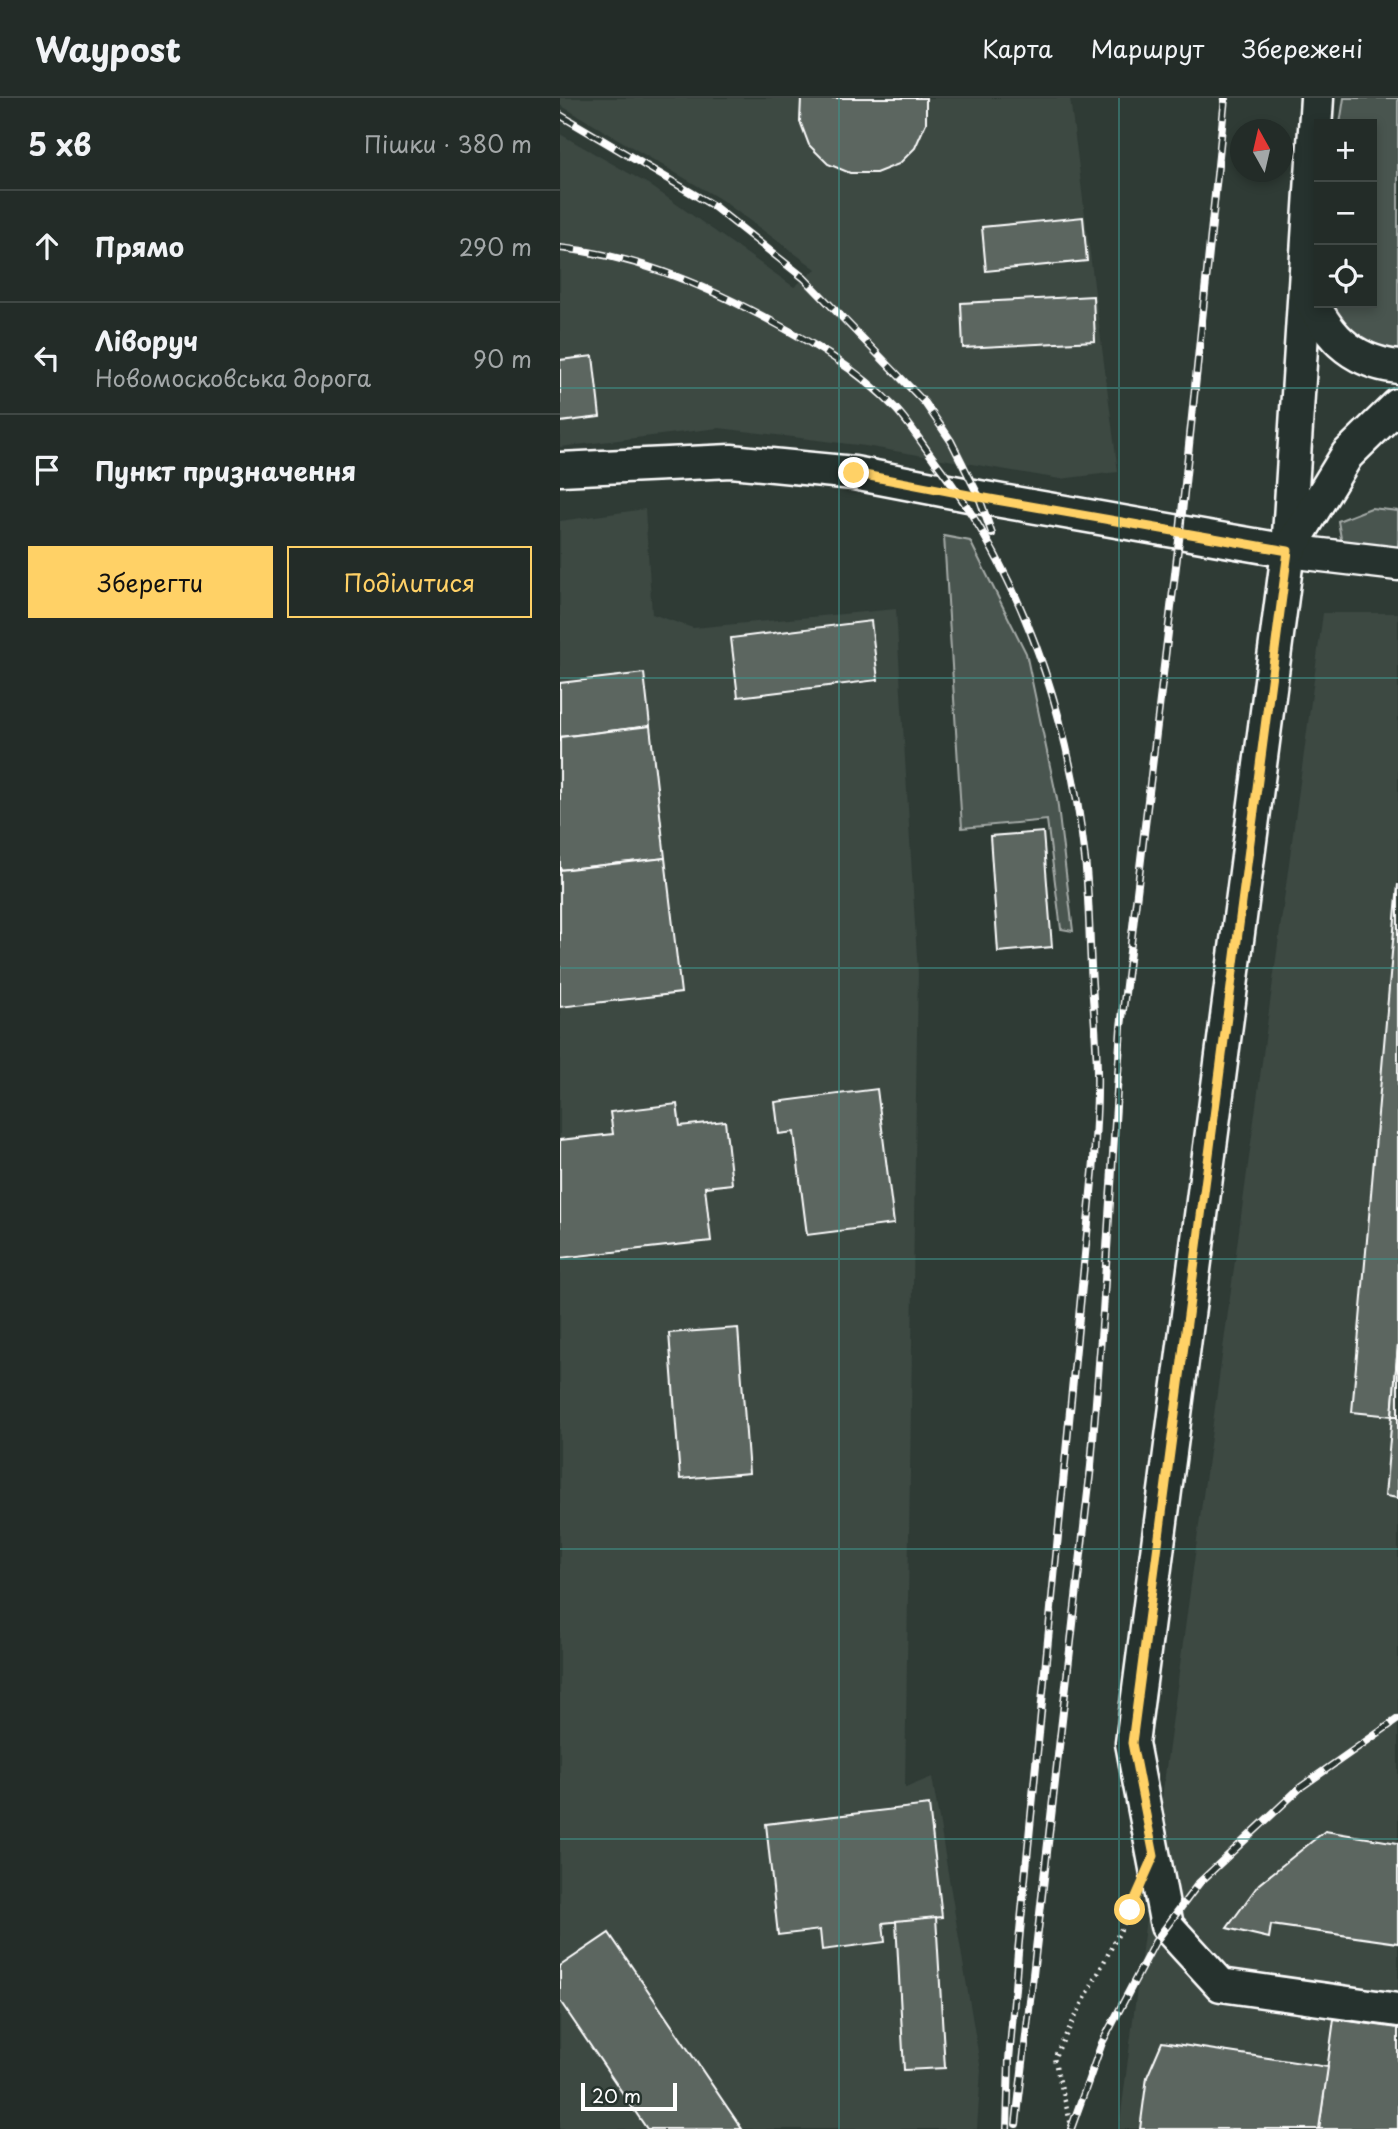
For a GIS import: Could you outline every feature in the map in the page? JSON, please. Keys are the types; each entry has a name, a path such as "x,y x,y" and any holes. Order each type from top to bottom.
{"street":[{"path":"1317,98 1288,551 1132,1743 1167,1926 1221,1985 1398,2010"},
{"path":"1306,290 1318,316 1346,349 1371,362 1398,366"},
{"path":"1288,551 1347,456 1398,405"},
{"path":"560,470 731,461 854,473 992,500 1288,551 1398,564"}],"path":[{"path":"1072,2129 1054,2058 1130,1910 1154,1856"}],"shaded area":[{"path":"560,98 1070,98 1118,472 1060,479 865,446 719,428 560,447 560,134 648,184 794,287 816,269 720,199 560,105"},
{"path":"1344,98 1398,98 1398,350 1386,350 1366,343 1331,308 1377,308 1377,119 1341,119"},
{"path":"1371,508 1398,511 1398,558 1344,556 1338,521"},
{"path":"645,509 652,614 693,628 896,609 918,973 905,1788 932,1777 981,2070 977,2129 560,2129 560,521"},
{"path":"944,536 970,541 1026,653 1057,799 1073,931 1061,929 1047,820 962,828"},
{"path":"1323,613 1398,613 1398,2129 1119,2129 1154,1856"}],"building":[{"path":"801,98 926,98 926,123 915,148 899,164 876,173 850,173 828,164 809,145 800,121"},
{"path":"1083,217 1087,261 986,271 982,227"},
{"path":"1093,296 1095,341 963,348 961,303"},
{"path":"593,356 600,417 560,422 560,360"},
{"path":"871,621 878,680 738,697 731,638"},
{"path":"644,673 650,726 560,737 560,683"},
{"path":"650,726 665,858 560,870 560,737"},
{"path":"1043,832 1052,947 998,952 990,836"},
{"path":"665,858 681,993 560,1007 560,870"},
{"path":"1398,884 1398,1345 1392,1416 1352,1412"},
{"path":"877,1089 894,1224 807,1235 794,1132 779,1134 775,1102"},
{"path":"677,1104 680,1126 725,1121 732,1184 705,1187 711,1241 560,1258 560,1140 613,1134 610,1112"},
{"path":"738,1328 749,1473 680,1479 669,1333"},
{"path":"1398,1345 1398,1416 1392,1416"},
{"path":"1392,1416 1398,1416 1398,1498 1385,1496"},
{"path":"929,1805 942,1917 883,1923 885,1942 822,1950 820,1930 778,1935 766,1824"},
{"path":"1325,1831 1398,1843 1398,1943 1271,1925 1269,1938 1227,1928 1259,1884"},
{"path":"936,1917 945,2068 904,2070 896,1921"},
{"path":"609,1933 742,2129 647,2129 560,2001 560,1966"},
{"path":"1334,2019 1398,2028 1398,2129 1319,2129"},
{"path":"1162,2042 1328,2067 1319,2129 1140,2129 1147,2077"}],"railway":[{"path":"1016,2124 1091,1466 1121,1027 1180,532 1225,98"},
{"path":"560,115 712,205 804,278 925,403 951,441 979,497 992,534"},
{"path":"560,248 612,257 688,281 736,303 832,356 881,394 911,428 966,505 993,552 1037,649 1067,752 1078,805 1086,872 1097,1059 1096,1116 1094,1161 1018,1952 1009,2060 1007,2129"},
{"path":"1071,2129 1102,2043 1155,1942 1199,1883 1301,1787 1398,1719"}],"route":[{"path":"854,473 1288,551 1132,1743 1154,1856 1130,1910"}]}
